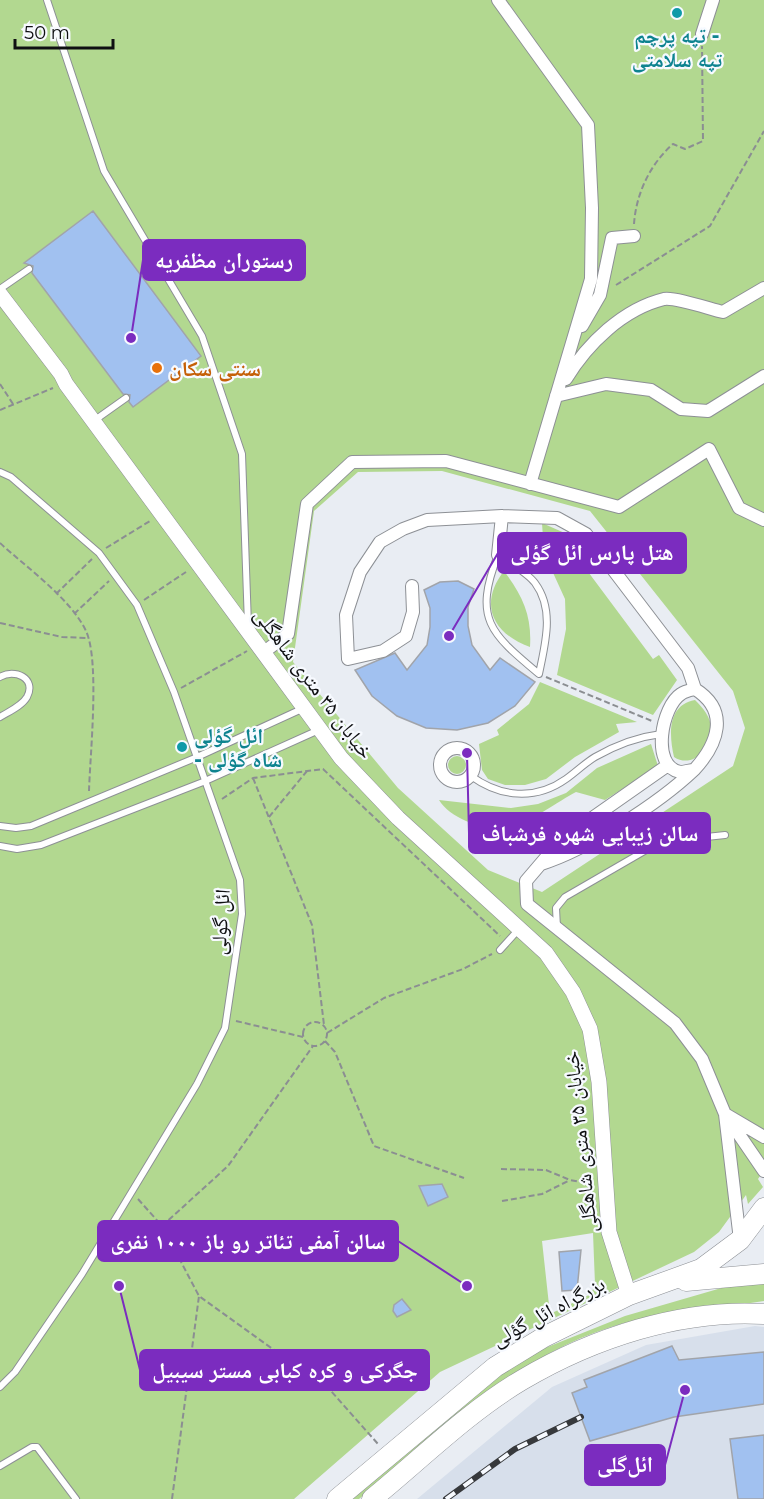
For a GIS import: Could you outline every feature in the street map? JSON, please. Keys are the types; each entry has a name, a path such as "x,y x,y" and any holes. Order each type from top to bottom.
{"highway":[{"name":"بزرگراه ائل گؤلی","path":"337,1499 495,1367 544,1336 629,1295 701,1269 740,1240 764,1208"},
{"path":"669,1282 764,1274"},
{"path":"372,1499 520,1381 567,1356 628,1333 683,1319 732,1312 764,1314"}],"street":[{"path":"498,0 588,125 592,208 591,279 530,484"},
{"path":"702,34 713,0"},
{"path":"570,350 600,295 612,238 634,236"},
{"path":"556,396 575,364 616,320 666,298 723,312 764,288"},
{"name":"خیابان ۳۵ متری شاهگلی","path":"0,294 95,420 340,758 398,818 546,953 573,992 590,1029 599,1082 609,1232 629,1295"},
{"path":"556,396 606,384 651,390 681,409 708,411 764,376"},
{"path":"261,649 288,634 307,504 352,462 446,461 620,507 709,449 739,508 764,520"},
{"path":"498,555 502,516"},
{"path":"412,586 413,612 406,636 383,651 348,659 346,615 360,572 380,542 403,529 427,520 502,516 557,519 586,534 688,668 695,689 707,697 716,712 717,734 708,754 674,789 569,855 540,864"},
{"path":"694,770 680,772 668,765 662,751 662,730 667,713 680,694 695,689"},
{"path":"668,765 561,840 526,881 527,904 675,1023 702,1059 725,1114 764,1171"},
{"path":"725,1114 764,1137"},
{"path":"725,1114 740,1240"}],"lane":[{"path":"47,0 104,171 202,336 242,454 248,631"},
{"path":"0,289 29,269"},
{"path":"95,420 126,398"},
{"name":"ائل گولی","path":"0,472 11,477 99,553 136,605 174,692 203,782 240,880 242,914 225,1028 197,1084 55,1313 15,1372 0,1387"},
{"path":"498,555 535,582 544,602 548,628 539,674 508,648 490,625 484,605 487,584 498,555"},
{"path":"0,677 7,673 18,673 26,680 29,690 25,700 0,717"},
{"path":"0,826 16,828 31,826 89,800 195,758 304,708"},
{"path":"0,846 17,849 41,845 203,782 321,729"},
{"path":"471,776 487,788 514,795 542,792 564,781 593,758 619,745 662,730"},
{"path":"557,928 556,908 565,897 660,842 725,835"},
{"path":"500,950 519,929"},
{"path":"0,1466 32,1447 37,1448 76,1499"}],"path":[{"path":"634,236 635,206 651,169 673,144 686,149 703,141 702,34"},
{"path":"600,295 710,226 764,131"},
{"path":"0,384 13,404"},
{"path":"0,410 66,384"},
{"path":"56,594 99,553 162,513"},
{"path":"0,543 56,594 74,614 88,638 93,675 89,800"},
{"path":"136,605 199,563"},
{"path":"74,614 114,575"},
{"path":"0,623 62,637 88,638"},
{"path":"174,692 261,649"},
{"path":"539,674 662,730"},
{"path":"212,806 253,778 323,769 507,942"},
{"path":"269,817 307,771"},
{"path":"253,778 312,925 324,1025 327,1033 325,1041"},
{"path":"327,1033 384,998 463,969 500,950"},
{"path":"226,1019 303,1037 313,1046"},
{"path":"303,1037 303,1029 309,1023 317,1021 324,1025"},
{"path":"162,1226 228,1166 313,1046 325,1041"},
{"path":"325,1041 335,1052 374,1146 464,1178"},
{"path":"501,1169 538,1169 570,1180 606,1186"},
{"path":"502,1202 542,1194 570,1180"},
{"path":"131,1192 162,1226 199,1296 331,1391 388,1455"},
{"path":"172,1499 199,1296"}],"shaded area":[{"path":"755,1326 764,1327 764,1499 417,1499 552,1387 646,1345"}],"green space":[{"name":"ائل گؤلی - شاه گؤلی","path":"0,0 764,0 764,1170 758,1179 763,1187 748,1204 746,1195 719,1232 694,1252 440,1372 294,1499 0,1499","holes":["442,471 590,511 733,691 745,728 733,766 542,892 488,870 398,788 293,662 314,511 358,472","593,1233 595,1284 591,1294 550,1314 542,1241"]},
{"path":"542,523 567,534 586,556 583,565 653,659 659,655 677,680 653,715 557,675 566,629 565,599 544,553"},
{"path":"504,571 525,607 528,616 530,647 507,634 493,616 492,595"},
{"path":"540,682 637,722 616,724 619,732 575,757 546,779 525,785 505,785 488,779 482,770 479,744 499,735 497,730 529,704"},
{"path":"695,700 708,717 711,725 710,736 708,744 700,755 694,759 681,760 674,757 671,740 672,722 679,708"},
{"path":"651,744 658,766 605,800 576,792 510,828 491,828 470,823 452,813 439,800 511,808 538,804 566,793 597,768"},
{"path":"457,756 463,759 466,765 463,771 457,774 451,771 448,765 451,759"},
{"path":"742,1282 764,1282 764,1301 679,1312 628,1322 589,1335 552,1352 517,1372 484,1395 359,1499 348,1499 497,1376 535,1352 625,1316"}],"building":[{"path":"93,211 201,356 133,407 129,402 130,395 123,394 32,273 33,266 24,263"},
{"path":"458,581 474,589 468,607 468,626 472,645 490,670 500,658 535,682 515,706 488,723 457,730 426,728 397,716 372,696 355,670 395,653 407,670 427,645 430,608 424,590 440,582"},
{"path":"442,1184 448,1197 428,1206 419,1186"},
{"path":"581,1250 577,1290 562,1291 559,1252"},
{"path":"402,1299 411,1310 397,1317 393,1311 394,1305"},
{"path":"672,1346 679,1360 764,1352 764,1404 674,1417 590,1441 572,1393 587,1387 584,1380"},
{"path":"764,1435 764,1499 738,1499 730,1439"}],"railway":[{"path":"446,1499 515,1449 581,1417"}],"place":[{"name":"تپه پرچم - تپه سلامتی","path":"677,13"},
{"name":"رستوران مظفریه","path":"131,338"},
{"name":"سنتی سکان","path":"157,368"},
{"name":"هتل پارس ائل گؤلی","path":"449,636"},
{"name":"ائل گؤلی - شاه گؤلی","path":"182,747"},
{"name":"سالن زیبایی شهره فرشباف","path":"467,753"},
{"name":"جگرکی و کره کبابی مستر سیبیل","path":"119,1286"},
{"name":"سالن آمفی تئاتر رو باز ۱۰۰۰ نفری","path":"467,1286"},
{"name":"ائل‌گلی","path":"685,1390"}]}
